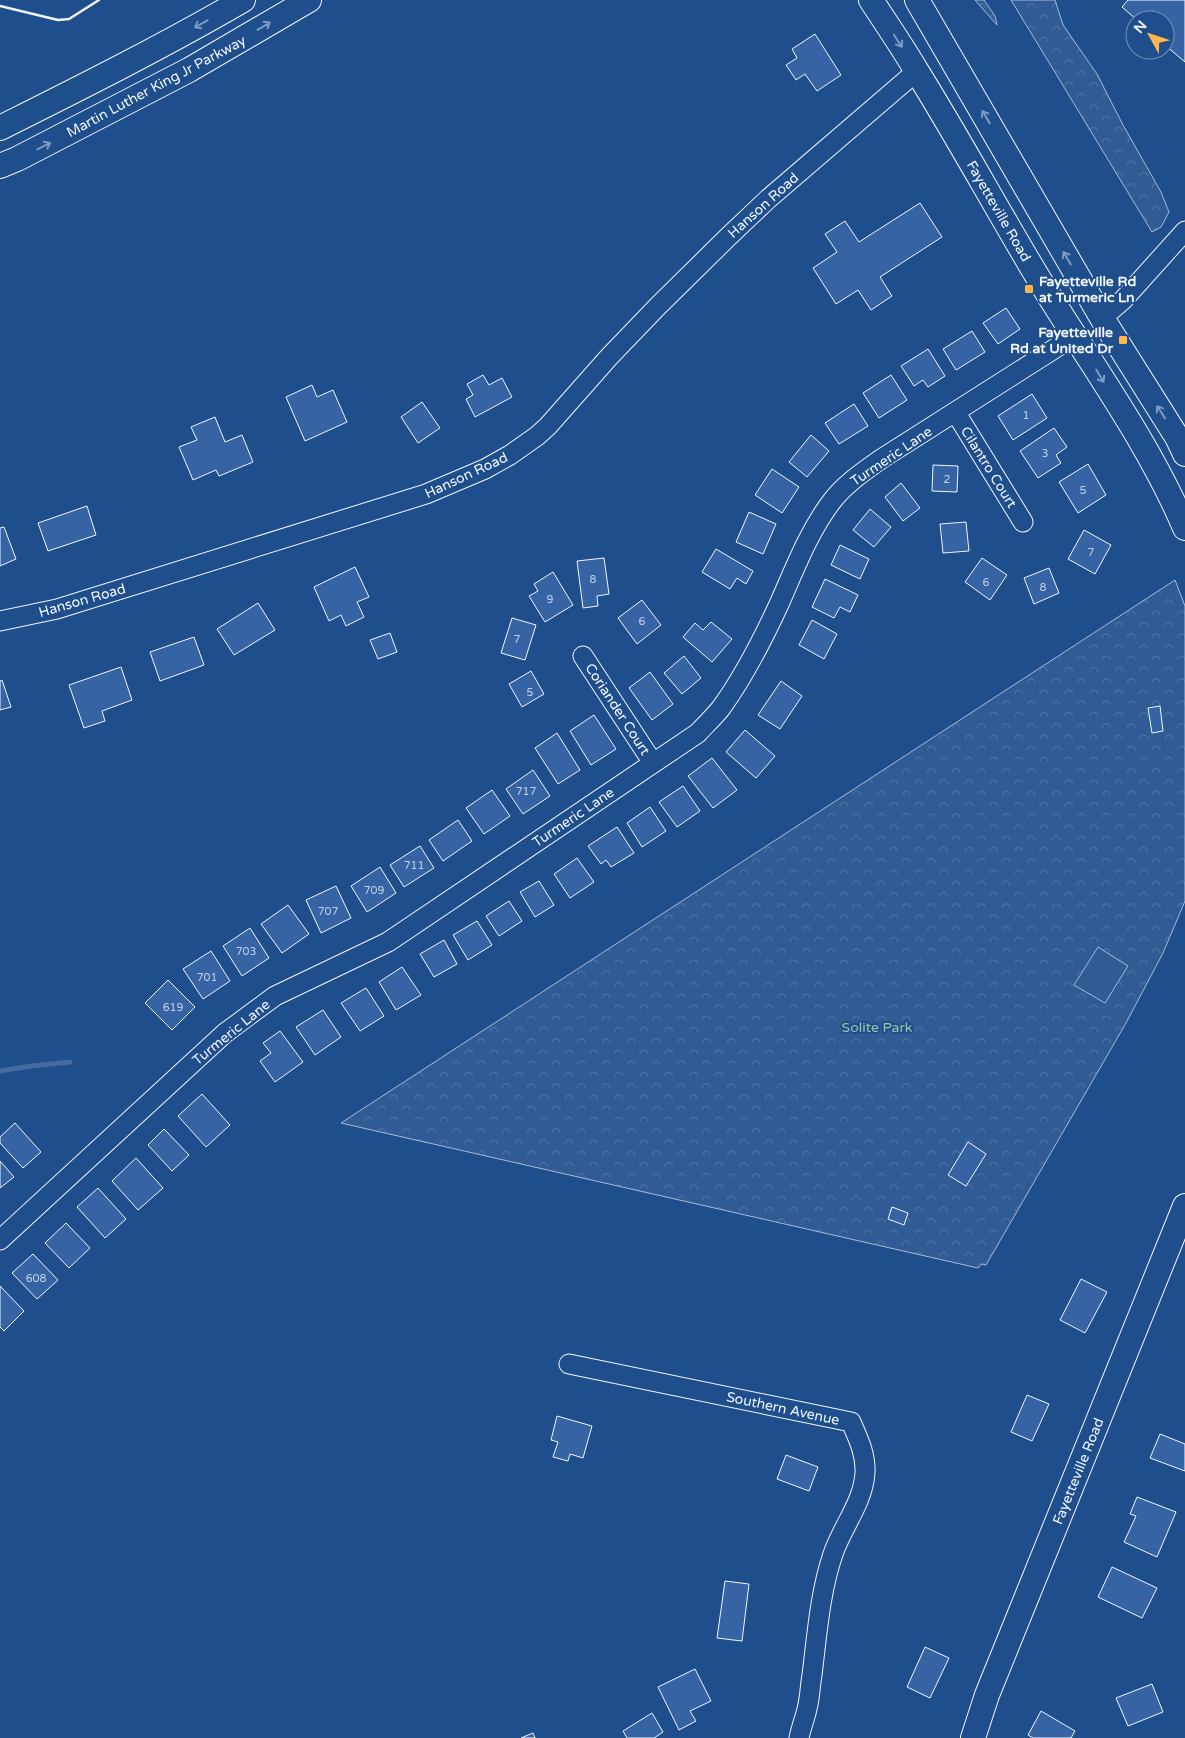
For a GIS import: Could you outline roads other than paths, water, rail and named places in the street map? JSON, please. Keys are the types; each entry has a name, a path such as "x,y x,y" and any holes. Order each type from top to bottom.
{"main road":[{"path":"0,128 97,80 243,0"},
{"name":"Martin Luther King Jr Parkway","path":"0,166 103,116 190,70 309,0"},
{"name":"Fayetteville Road","path":"871,0 917,70 1046,290 1076,335 1148,455 1167,489 1185,528"},
{"path":"917,0 1102,318 1177,437 1185,454"},
{"name":"Fayetteville Road","path":"973,1738 987,1695 1185,1206"}],"street":[{"name":"Hanson Road","path":"0,621 57,609 426,494 485,469 510,455 548,426 619,346 768,199 917,70"},
{"path":"1102,318 1123,300 1185,230"},
{"name":"Turmeric Lane","path":"0,1240 225,1033 275,996 388,942 698,733 720,710 755,652 807,542 832,500 867,469 1076,335"},
{"name":"Cilantro Court","path":"956,413 1023,522"},
{"name":"Coriander Court","path":"583,656 653,763"},
{"name":"Southern Avenue","path":"569,1364 851,1422 861,1446 865,1474 860,1496 852,1517 833,1554 824,1589 807,1708 798,1738"}],"waterway":[{"path":"0,1071 70,1062"}],"place":[{"name":"Fayetteville Rd at Turmeric Ln","path":"1029,289"},
{"name":"Fayetteville Rd at United Dr","path":"1123,340"}],"park label":[{"name":"Solite Park","path":"877,1027"}]}
